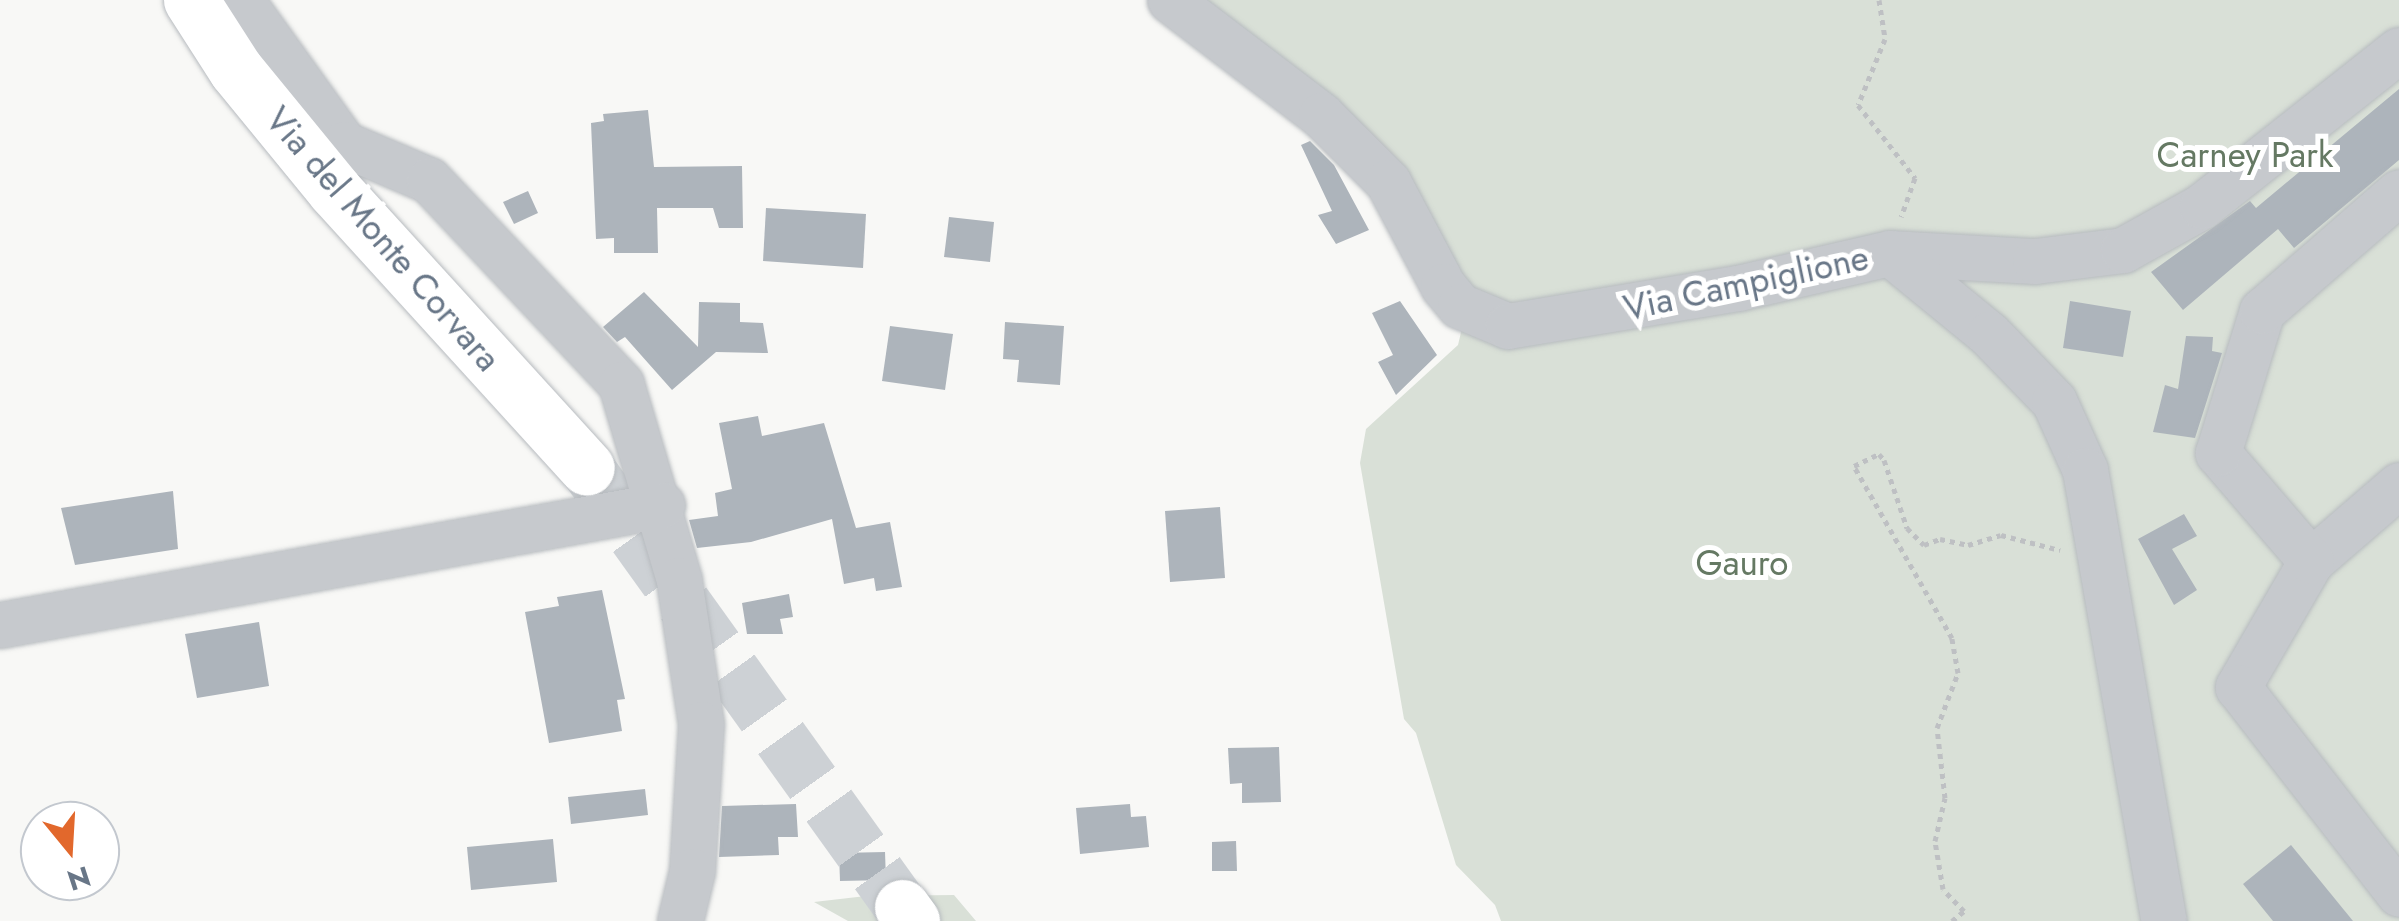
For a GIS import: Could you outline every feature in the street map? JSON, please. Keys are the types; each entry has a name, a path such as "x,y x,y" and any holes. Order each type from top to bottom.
{"main road":[{"name":"Via del Monte Corvara","path":"191,0 236,70 335,191 587,468"}],"street":[{"path":"241,0 344,144 429,180 608,365 662,505 700,724 692,871 680,921"},
{"name":"Via Campiglione","path":"1170,0 1321,115 1388,182 1443,286 1483,320 1535,324 1890,254 2035,261 2124,250 2202,206 2399,50"},
{"path":"2311,560 2218,453 2262,312 2399,192"},
{"path":"1890,254 1989,334 2054,401 2086,470 2132,766 2164,921"},
{"path":"2399,485 2311,560 2238,687 2399,894"},
{"path":"0,625 662,505"}],"path":[{"path":"1879,0 1884,40 1858,105 1915,178 1890,254"},
{"path":"1952,921 1964,910 1944,889 1936,840 1945,798 1936,728 1958,673 1952,638 1854,466 1879,454 1907,528 1924,544 1940,539 1968,546 2001,535 2052,550 2073,549 2096,528"}],"green space":[{"name":"Gauro","path":"1191,0 2399,0 2399,921 1501,921 1495,905 1456,865 1416,733 1404,719 1360,463 1366,429 1458,345 1471,290"},
{"path":"954,895 976,921 940,921 919,896 884,921 848,921 814,902 866,896"}],"building":[{"path":"2399,89 2399,160 2294,248 2278,229 2183,310 2151,272 2250,201 2256,208"},
{"path":"648,110 654,167 742,166 743,228 719,228 713,208 657,208 658,253 614,253 614,238 596,239 591,123 604,121 603,114"},
{"path":"1310,141 1334,165 1369,230 1336,244 1318,215 1332,211 1301,145"},
{"path":"528,191 538,213 514,224 503,202"},
{"path":"766,208 866,214 863,268 763,261"},
{"path":"949,217 994,222 990,262 944,257"},
{"path":"644,292 698,347 699,302 740,303 740,322 763,323 768,353 716,352 672,390 625,337 617,342 603,327"},
{"path":"1400,301 1437,355 1396,395 1378,362 1393,355 1372,313"},
{"path":"2070,301 2131,311 2123,357 2063,348"},
{"path":"1005,322 1064,326 1060,385 1017,382 1019,360 1003,359"},
{"path":"890,326 953,334 945,390 882,381"},
{"path":"2186,336 2213,337 2212,351 2222,353 2195,438 2153,432 2165,385 2178,389"},
{"path":"758,416 762,436 824,423 856,528 890,522 902,587 876,591 874,578 844,584 832,519 751,542 697,548 689,520 718,516 715,493 732,489 719,423"},
{"path":"173,491 178,549 75,565 61,508"},
{"path":"1220,507 1225,578 1170,582 1165,511"},
{"path":"2184,514 2197,536 2172,549 2197,590 2174,605 2138,539"},
{"path":"602,590 625,699 617,700 622,731 549,743 525,612 559,606 557,597"},
{"path":"789,594 793,617 780,619 783,634 747,634 742,603"},
{"path":"259,622 269,686 197,698 185,634"},
{"path":"1279,747 1281,802 1242,803 1242,783 1230,784 1228,748"},
{"path":"645,789 648,815 571,824 568,797"},
{"path":"796,804 798,837 778,837 779,855 719,857 722,806"},
{"path":"1130,804 1131,817 1146,816 1149,847 1080,854 1076,808"},
{"path":"553,839 557,882 471,890 467,847"},
{"path":"1236,841 1237,871 1212,871 1212,842"},
{"path":"2291,845 2353,921 2273,921 2243,884"},
{"path":"885,852 886,880 840,881 839,853"}],"tunnel":[{"path":"587,468 902,907"}],"park label":[{"name":"Carney Park","path":"2245,155"}]}
